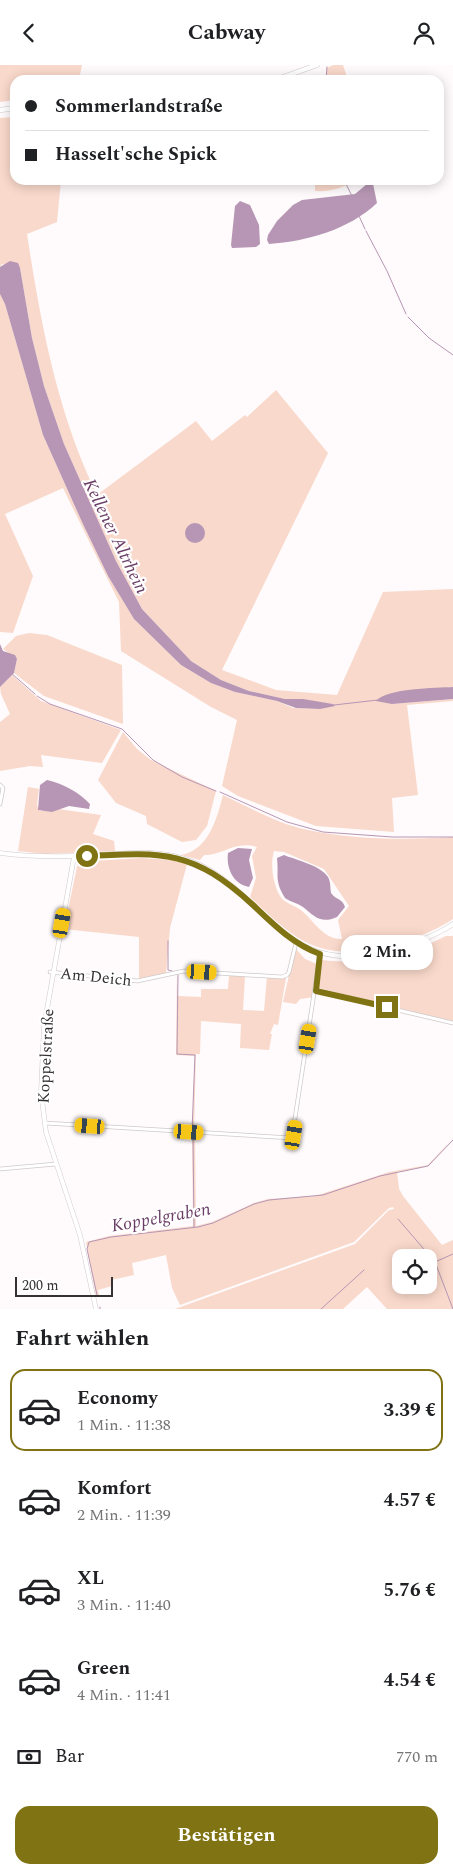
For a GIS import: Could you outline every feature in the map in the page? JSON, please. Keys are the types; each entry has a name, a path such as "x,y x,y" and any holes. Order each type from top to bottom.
{"main road":[{"path":"289,75 317,65"}],"street":[{"path":"0,785 3,788 0,804"},
{"path":"0,853 43,857 156,854 174,856 204,867 228,882 296,943 320,954 343,958 360,957 433,935 453,924"},
{"name":"Koppelstraße","path":"74,857 51,972 42,1047 41,1092 44,1123 80,1235 96,1309"},
{"name":"Am Deich","path":"51,972 137,981 184,971 282,977 289,972 296,943"},
{"path":"44,1123 292,1137 316,991 320,954"},
{"path":"316,991 453,1023"},
{"path":"0,1169 56,1163"}],"shaded area":[{"path":"0,65 82,65 80,75 10,75 10,101 0,102"},
{"path":"333,65 343,65 346,75 326,75 327,68"},
{"path":"10,117 10,185 61,185 57,222 27,234 38,301 52,367 71,432 97,495 196,421 212,441 245,415 247,417 276,390 328,453 222,670 276,690 337,695 383,592 453,589 453,687 405,691 392,704 453,699 453,701 407,705 418,795 392,798 394,832 316,826 238,796 222,786 237,720 211,707 121,651 119,602 63,488 5,514 33,576 13,633 0,632 0,294 5,304 43,435 108,576 134,619 181,665 211,683 235,692 277,701 293,708 320,709 333,704 285,699 249,691 221,680 191,661 142,609 116,561 64,444 44,386 32,338 20,268 2,264 0,267 0,118"},
{"path":"315,185 346,185 328,191 315,191"},
{"path":"366,185 373,185 377,203 353,220 327,233 269,244 267,240 268,235 277,221 293,205 302,200 355,194"},
{"path":"240,201 250,205 259,225 260,244 256,247 232,248 235,206"},
{"path":"10,261 18,263 20,268 32,338 44,386 64,444 116,561 142,609 191,661 221,680 249,691 285,699 303,699 333,704 335,706 320,709 296,708 277,701 235,692 211,683 181,665 134,619 108,576 43,435 5,304 0,294 0,267"},
{"path":"191,523 199,523 205,529 205,537 199,543 191,543 185,537 185,529"},
{"path":"29,633 47,635 122,665 123,724 44,696 14,673 17,659 3,649 16,636"},
{"path":"0,644 3,651 15,655 17,659 14,673 0,687"},
{"path":"12,675 41,701 121,730 102,763 41,755 43,767 30,766 0,771 0,722 10,714 0,687"},
{"path":"453,687 453,699 392,704 376,701 390,693 401,691"},
{"path":"123,732 137,749 151,760 216,791 207,826 196,840 182,842 147,824 146,816 116,803 98,780"},
{"path":"47,780 59,783 76,792 90,804 89,809 69,806 52,812 38,810 40,785"},
{"path":"28,787 39,789 37,805 40,811 58,809 101,815 93,834 114,841 115,851 45,854 18,851"},
{"path":"223,795 286,824 308,830 343,836 380,838 417,839 453,837 453,919 439,928 416,937 369,949 330,950 314,946 298,938 250,897 256,878 252,856 257,847 249,845 236,846 218,853 204,855 200,860 181,855 199,847 205,840 214,823","holes":["274,851 284,852 324,869 349,906 338,920 342,939 325,933 302,911 280,896 274,880 272,862"]},
{"path":"238,848 252,849 249,860 253,878 249,887 235,879 228,864 228,853"},
{"path":"284,855 314,866 328,877 331,893 345,907 337,917 322,920 285,898 278,882 277,858"},
{"path":"141,858 171,860 187,864 170,928 166,974 139,980 139,937 64,929 78,862"},
{"path":"446,936 453,936 453,1022 319,988 321,960 352,961 385,957 432,943"},
{"path":"295,948 305,959 317,964 314,997 300,999 296,1004 283,1002"},
{"path":"177,974 178,996 201,997 201,989 228,989 229,975 245,976 243,1010 264,1011 267,977 286,978 278,1025 274,1024 270,1034 272,1034 269,1050 240,1048 241,1024 201,1021 200,1054 196,1054 194,1132 192,1132 195,1056 176,1055"},
{"path":"192,1134 195,1136 196,1226 212,1222 254,1203 268,1199 315,1196 389,1172 428,1165 453,1138 429,1166 397,1172 399,1189 403,1196 442,1245 453,1240 453,1309 387,1309 367,1287 343,1309 175,1309 355,1244 389,1210 394,1209 393,1207 389,1208 354,1242 180,1305 172,1288 166,1255 132,1263 134,1275 111,1280 112,1286 98,1290 99,1295 96,1296 86,1242 109,1236 193,1226"}],"waterway":[{"path":"326,75 327,67"},
{"path":"346,185 352,196"},
{"path":"359,216 365,229"},
{"path":"366,231 387,271 406,314"},
{"path":"408,317 429,338 453,355"},
{"path":"11,673 35,694"},
{"path":"37,696 50,704 122,729 153,760 182,777 216,791"},
{"name":"Kellener Altrhein","path":"334,705 378,700"},
{"path":"220,792 287,822 323,832 392,837 453,837"},
{"path":"168,941 168,970 175,972"},
{"path":"178,975 177,1054 195,1055 192,1131"},
{"path":"193,1135 194,1227"},
{"name":"Koppelgraben","path":"97,1295 87,1249 89,1242 111,1237 198,1227 213,1223 254,1204 269,1200 323,1195 380,1176 428,1166 453,1140"},
{"path":"398,1219 424,1249"},
{"path":"453,1254 435,1262 453,1309"},
{"path":"321,1309 364,1270"}],"route":[{"path":"87,856 138,853 156,854 174,856 204,867 232,886 284,934 296,943 320,954 316,991 387,1007"}]}
